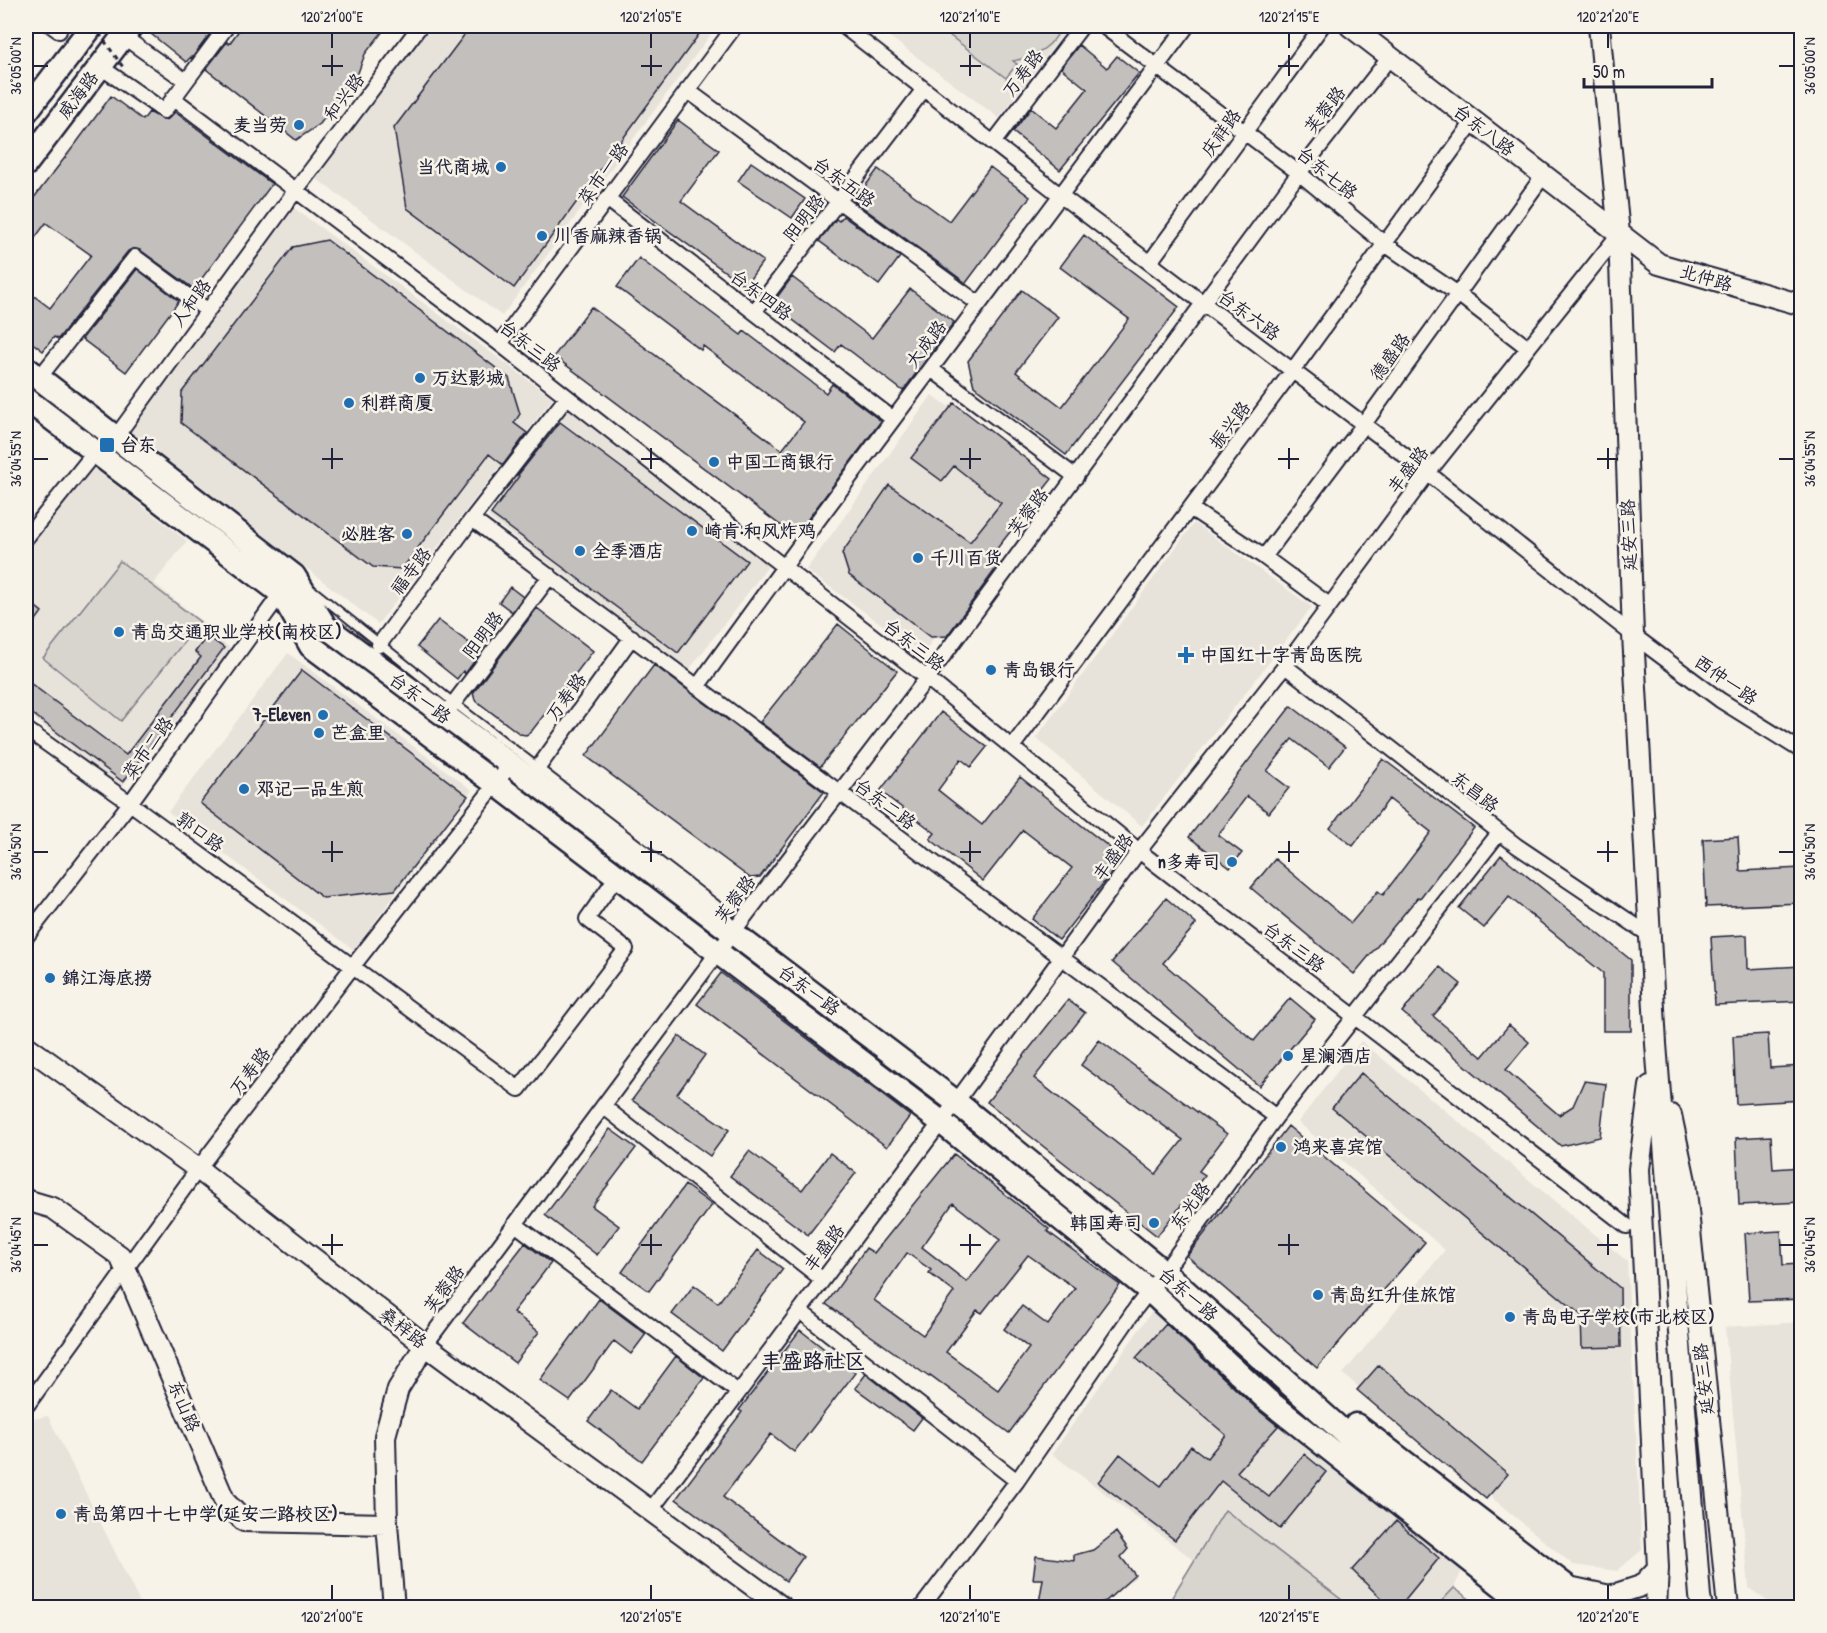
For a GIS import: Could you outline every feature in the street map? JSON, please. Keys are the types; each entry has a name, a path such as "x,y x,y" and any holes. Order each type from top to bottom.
{"main road":[{"name":"威海路","path":"26,112 93,26"},
{"name":"台东八路","path":"1350,26 1619,234"},
{"name":"延安三路","path":"1599,26 1619,234 1633,635 1656,1044 1699,1604"},
{"name":"威海路","path":"26,164 129,33"},
{"name":"北仲路","path":"1619,234 1659,264 1802,305"},
{"name":"台东一路","path":"32,373 294,576 326,626 449,710 510,764 534,773 733,932 956,1102 1164,1272 1318,1410 1352,1422 1562,1597 1597,1608"},
{"name":"台东一路","path":"26,399 281,594 311,646 941,1122 1150,1291 1266,1399 1530,1608"},
{"name":"延安三路","path":"1656,1044 1639,1169 1658,1568 1656,1608"},
{"name":"延安三路","path":"1656,1044 1685,1180 1728,1608"},
{"name":"桑梓路","path":"26,1046 198,1170 425,1345 783,1608"},
{"name":"东山路","path":"26,1200 53,1208 120,1256 225,1502 244,1521 387,1524"},
{"path":"394,1608 387,1524 385,1436 398,1389 425,1345"},
{"path":"1562,1597 1610,1596 1641,1586 1658,1568"}],"street":[{"path":"105,70 164,111 227,26"},
{"name":"和兴路","path":"296,190 420,26"},
{"name":"菜市一路","path":"500,344 735,26"},
{"name":"台东六路","path":"843,26 1060,195 1428,473 1633,635"},
{"name":"万寿路","path":"993,143 1082,26"},
{"name":"台东七路","path":"1103,26 1299,173 1385,244 1458,294 1528,348"},
{"name":"大成路","path":"697,687 818,520 1187,26"},
{"name":"庆祥路","path":"1150,262 1322,26"},
{"path":"129,33 186,81"},
{"name":"芙蓉路","path":"425,1345 733,932 927,678 1299,173 1390,57"},
{"name":"阳明路","path":"754,312 924,89"},
{"name":"台东五路","path":"687,90 979,304"},
{"name":"台东三路","path":"173,98 500,344 927,678 1139,851 1627,1226"},
{"name":"振兴路","path":"1012,747 1293,370 1473,122"},
{"name":"德盛路","path":"1264,557 1364,424 1543,176"},
{"name":"人和路","path":"115,438 296,190"},
{"name":"台东四路","path":"607,199 893,419"},
{"name":"丰盛路","path":"650,1511 956,1102 1139,851 1285,666 1428,473 1619,234"},
{"path":"32,373 135,257 208,311"},
{"path":"931,369 1076,477"},
{"name":"福寺路","path":"379,645 472,519 567,397"},
{"path":"26,538 95,452"},
{"path":"1190,508 1264,557 1329,605"},
{"name":"台东二路","path":"472,519 1276,1118"},
{"name":"菜市二路","path":"26,937 130,803 294,576"},
{"name":"阳明路","path":"449,710 550,576"},
{"name":"西仲一路","path":"1633,635 1720,700 1802,751"},
{"name":"万寿路","path":"534,773 632,637"},
{"name":"东昌路","path":"1285,666 1499,833 1651,936"},
{"name":"郭口路","path":"26,729 519,1089 626,949 587,919 617,876"},
{"name":"万寿路","path":"26,1404 198,1170 510,764"},
{"name":"东光路","path":"921,1608 1017,1481 1136,1308 1276,1118 1499,833"},
{"path":"603,1106 823,1280"},
{"path":"515,1224 738,1392"},
{"path":"800,1311 1017,1481"}],"lane":[{"path":"294,576 379,645 449,710 534,773"}],"path":[{"path":"93,26 125,70"}],"shaded area":[{"name":"当代商城","path":"421,26 717,26 502,316 310,174"},
{"path":"875,26 1069,26 999,118"},
{"path":"937,26 1062,26 1054,40 1042,50 1029,57 1013,61 1017,64 1006,78"},
{"name":"利群商厦","path":"287,203 553,398 378,624 125,427"},
{"path":"1801,227 1801,260 1792,258"},
{"path":"932,395 1052,479 1000,545 923,654 806,570"},
{"path":"567,407 769,565 689,670 488,517"},
{"name":"青岛交通职业学校(南校区)","path":"94,468 187,541 154,583 210,628 216,637 234,651 120,789 26,712 26,550"},
{"name":"中国红十字青岛医院","path":"1194,523 1312,607 1142,826 1036,738"},
{"path":"120,561 200,622 121,721 43,658"},
{"name":"芒盒里","path":"288,653 472,790 354,950 168,812"},
{"name":"青岛电子学校(市北校区)","path":"1361,1041 1627,1261 1642,1550 1617,1571 1573,1565 1343,1374 1445,1250 1298,1122"},
{"path":"1155,1307 1462,1570 1454,1588 1436,1607 1351,1607 1225,1510 1194,1560 1052,1454"},
{"path":"1801,1322 1801,1607 1775,1607 1749,1588 1725,1327"},
{"name":"青岛第四十七中学(延安二路校区)","path":"48,1416 142,1607 26,1607 26,1420"},
{"path":"1225,1510 1351,1607 1166,1607"},
{"path":"1454,1588 1481,1607 1436,1607"}],"building":[{"path":"158,26 206,26 212,31 192,58 186,62 151,34"},
{"path":"242,26 387,26 365,54 358,73 320,124 296,140 206,69"},
{"name":"当代商城","path":"471,26 705,26 514,288 407,208 394,128"},
{"path":"1079,45 1107,68 1117,56 1139,73 1060,170 1013,132 1031,108 1056,128 1087,89 1061,68"},
{"path":"111,96 143,120 149,112 164,120 175,112 272,184 194,289 140,250 132,249 128,251 58,339 54,337 43,351 26,338 26,290 50,308 91,255 46,223 26,250 26,208"},
{"path":"678,120 719,150 681,201 763,261 745,286 622,197"},
{"path":"751,162 805,199 792,218 738,181"},
{"path":"990,167 1030,197 966,283 854,201 878,169 949,221"},
{"path":"843,216 900,257 879,285 819,241 836,219 839,221"},
{"path":"1084,235 1179,307 1066,455 974,386 968,361 1022,290 1058,317 1016,372 1062,407 1129,319 1060,267"},
{"name":"利群商厦","path":"327,240 509,378 520,414 514,423 527,433 503,465 489,454 402,569 373,567 181,423 182,392 293,247"},
{"path":"639,258 741,335 744,331 826,393 832,384 881,421 802,527 793,528 780,525 554,356 591,307 782,450 804,422 703,346 701,350 617,287"},
{"path":"137,269 179,301 126,372 82,339"},
{"path":"792,277 872,338 910,289 954,322 903,391 841,344 835,352 772,304"},
{"name":"千川百货","path":"954,403 1052,479 991,556 1000,563 947,636 931,637 849,575 842,553 889,485 970,542 1001,503 954,466 942,481 911,458"},
{"path":"560,422 747,561 678,653 491,514 518,475"},
{"path":"510,587 523,597 512,612 499,602"},
{"path":"26,599 42,612 26,634"},
{"path":"537,608 593,651 531,732 526,735 520,734 475,700 473,693"},
{"path":"438,620 481,652 465,674 463,671 457,679 417,647"},
{"path":"838,624 897,671 820,767 760,722"},
{"path":"207,636 224,648 123,782 26,709 26,680 126,755 201,657 195,652"},
{"path":"654,665 824,792 760,877 750,878 586,756"},
{"name":"芒盒里","path":"302,670 468,796 395,890 323,898 200,803"},
{"path":"1291,706 1345,747 1329,767 1292,739 1267,771 1289,788 1269,813 1247,796 1218,835 1242,853 1230,868 1189,837"},
{"path":"941,712 987,747 971,767 961,759 938,790 982,825 1020,777 1123,858 1059,940 1032,919 1072,868 1023,830 983,881 930,839 935,833 880,791"},
{"path":"1383,759 1474,828 1420,898 1418,897 1354,974 1251,888 1275,859 1351,923 1378,891 1383,895 1431,832 1389,799 1353,846 1330,828"},
{"path":"1738,837 1740,871 1802,868 1802,903 1706,907 1703,839"},
{"path":"1501,855 1631,960 1631,1031 1603,1031 1603,973 1509,897 1484,928 1459,908"},
{"path":"1166,898 1196,924 1163,963 1254,1041 1290,998 1315,1019 1259,1086 1112,962"},
{"path":"1747,935 1748,969 1802,966 1802,1001 1715,1005 1711,937"},
{"path":"1440,967 1461,984 1433,1016 1482,1057 1509,1025 1529,1042 1506,1070 1559,1115 1573,1106 1584,1081 1606,1084 1600,1137 1561,1146 1402,1012"},
{"path":"721,973 910,1116 887,1147 697,1004"},
{"path":"1068,1000 1085,1013 1034,1078 1156,1174 1183,1140 1081,1065 1099,1040 1227,1134 1199,1171 1205,1175 1157,1236 987,1102"},
{"path":"1768,1034 1770,1068 1802,1066 1802,1100 1736,1104 1733,1036"},
{"path":"679,1036 705,1055 677,1094 729,1130 710,1156 632,1100"},
{"path":"1361,1073 1620,1288 1621,1347 1582,1348 1581,1315 1332,1108"},
{"path":"1288,1126 1425,1242 1317,1368 1187,1256"},
{"path":"610,1129 636,1148 592,1206 619,1226 597,1255 545,1215"},
{"path":"1771,1136 1773,1169 1802,1167 1802,1202 1739,1205 1736,1138"},
{"path":"749,1151 802,1190 830,1153 856,1173 808,1235 730,1176"},
{"path":"954,1154 1049,1229 1047,1231 1120,1285 1009,1433 930,1375 929,1377 826,1304 866,1248 874,1253","holes":["953,1203 1000,1240 967,1282 922,1247","907,1253 931,1270 929,1273 954,1292 923,1335 874,1300","1028,1255 1075,1288 1048,1325 1022,1306 1004,1329 1029,1348 998,1390 946,1352 977,1310 982,1313"]},
{"path":"685,1185 712,1205 649,1291 622,1272"},
{"path":"1781,1231 1783,1265 1802,1264 1802,1299 1749,1301 1745,1233"},
{"path":"525,1243 551,1263 513,1312 539,1332 515,1363 463,1323"},
{"path":"758,1250 783,1269 722,1351 672,1314 694,1285 718,1303"},
{"path":"599,1299 646,1334 631,1354 614,1341 570,1401 540,1380"},
{"path":"1166,1324 1278,1426 1237,1472 1269,1497 1304,1454 1326,1472 1280,1529 1221,1481 1175,1540 1098,1482 1120,1454 1161,1486 1191,1446 1207,1458 1226,1435 1136,1358"},
{"path":"800,1330 855,1373 794,1452 771,1434 723,1497 803,1557 786,1581 676,1499 742,1412 739,1410"},
{"path":"676,1356 704,1378 642,1461 588,1421 611,1390 637,1409"},
{"path":"1379,1365 1508,1474 1486,1499 1357,1390"},
{"path":"866,1374 922,1418 913,1430 855,1388"},
{"path":"1396,1521 1439,1558 1398,1608 1391,1608 1352,1570"},
{"path":"1116,1532 1128,1549 1121,1557 1135,1575 1106,1601 1083,1608 1039,1603 1043,1579 1033,1579 1036,1556 1074,1561 1074,1555 1093,1550"}],"place":[{"name":"麦当劳","path":"299,125"},
{"name":"当代商城","path":"501,167"},
{"name":"川香麻辣香锅","path":"542,236"},
{"name":"万达影城","path":"420,378"},
{"name":"利群商厦","path":"349,403"},
{"name":"台东","path":"107,445"},
{"name":"中国工商银行","path":"714,462"},
{"name":"崎肯·和风炸鸡","path":"692,531"},
{"name":"必胜客","path":"407,534"},
{"name":"全季酒店","path":"580,551"},
{"name":"千川百货","path":"918,558"},
{"name":"青岛交通职业学校(南校区)","path":"119,632"},
{"name":"中国红十字青岛医院","path":"1186,655"},
{"name":"青岛银行","path":"991,670"},
{"name":"7-Eleven","path":"323,715"},
{"name":"芒盒里","path":"319,733"},
{"name":"邓记一品生煎","path":"244,789"},
{"name":"n多寿司","path":"1232,862"},
{"name":"錦江海底撈","path":"50,978"},
{"name":"星澜酒店","path":"1288,1056"},
{"name":"鸿来喜宾馆","path":"1281,1147"},
{"name":"韩国寿司","path":"1154,1223"},
{"name":"青岛红升佳旅馆","path":"1318,1295"},
{"name":"青岛电子学校(市北校区)","path":"1510,1317"},
{"name":"青岛第四十七中学(延安二路校区)","path":"61,1514"}],"district":[{"name":"丰盛路社区","path":"813,1361"}]}
